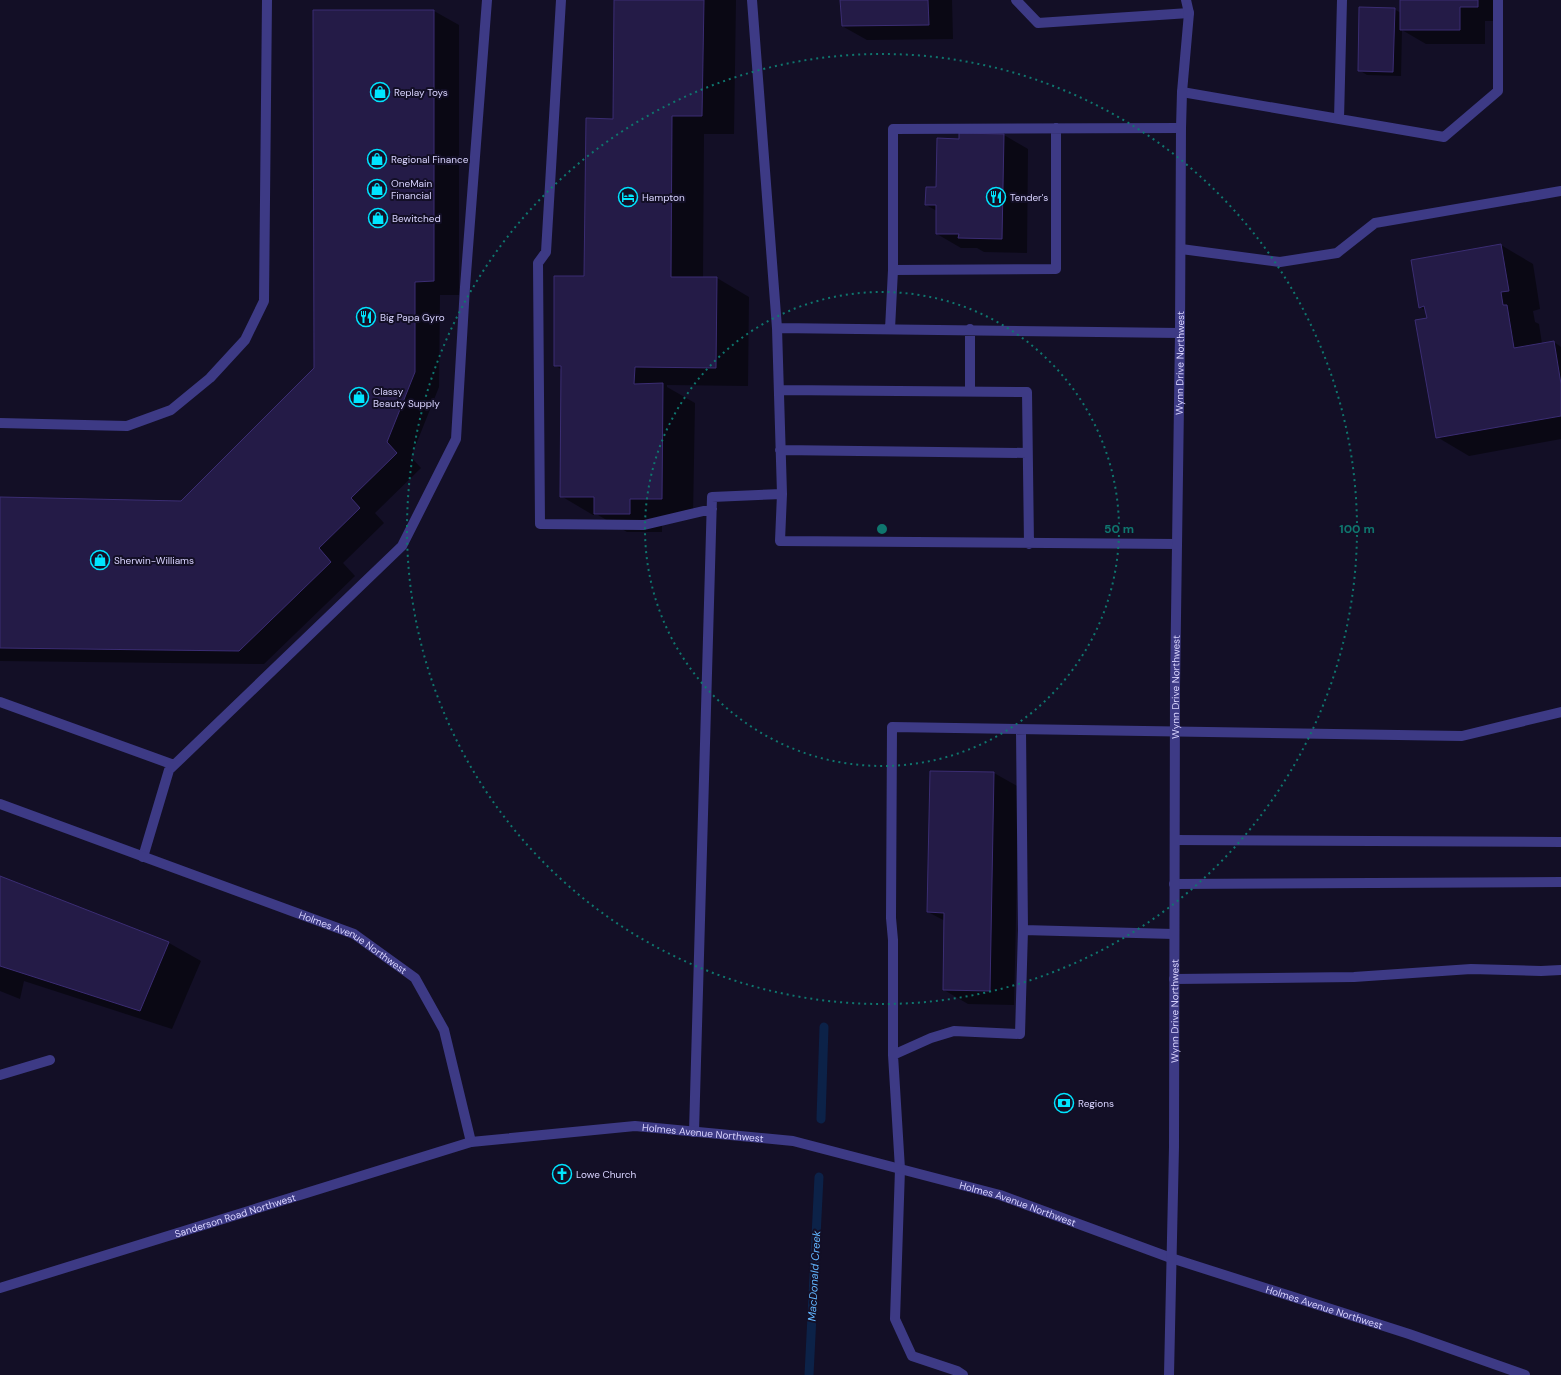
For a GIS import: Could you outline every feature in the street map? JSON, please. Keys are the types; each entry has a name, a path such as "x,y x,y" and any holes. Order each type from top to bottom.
{"street":[{"path":"0,423 127,426 171,410 210,378 245,340 264,301 267,0"},
{"path":"143,857 169,770 402,546 456,440 465,287 487,0"},
{"path":"561,0 546,252 538,263 540,524 644,525 712,509"},
{"path":"752,0 777,328 782,494 780,541 1177,544"},
{"path":"1016,0 1038,23 1189,13 1192,0"},
{"name":"Wynn Drive Northwest","path":"1169,1375 1174,1147 1175,732 1181,249 1181,128 1182,92 1189,13 1186,0"},
{"path":"1339,119 1342,0"},
{"path":"1182,92 1444,137 1498,92 1498,0"},
{"path":"893,270 1056,269 1056,128"},
{"path":"890,329 893,270 893,129 1181,128"},
{"path":"1181,249 1280,262 1337,253 1375,223 1561,191"},
{"path":"777,328 1180,332"},
{"path":"970,330 970,392"},
{"path":"779,390 1027,392 1028,544"},
{"path":"780,450 1027,453"},
{"path":"694,1132 712,497 782,494"},
{"path":"0,702 174,765"},
{"path":"963,1375 957,1371 912,1356 894,1319 900,1169 893,1056 893,940 891,918 892,727 1462,736 1561,712"},
{"path":"893,1056 931,1038 954,1031 1020,1034 1023,930 1021,730"},
{"name":"Holmes Avenue Northwest","path":"0,804 354,934 415,978 444,1030 471,1142 635,1126 793,1141 1000,1195 1171,1258 1409,1334 1525,1375"},
{"path":"1175,840 1561,842"},
{"path":"1174,884 1561,882"},
{"path":"1023,930 1174,934"},
{"path":"1174,979 1354,977 1472,969 1541,971 1561,970"},
{"path":"0,1075 50,1060"},
{"name":"Sanderson Road Northwest","path":"0,1288 471,1142"}],"building":[{"name":"Hampton","path":"614,0 704,0 702,116 672,116 671,277 717,277 716,368 635,367 634,384 663,383 662,499 630,499 630,514 594,514 594,497 560,497 561,366 554,366 554,276 584,276 586,118 613,119"},
{"path":"840,0 928,0 929,25 842,26"},
{"path":"1400,0 1478,0 1478,7 1460,7 1460,30 1400,30"},
{"path":"1359,7 1395,8 1393,72 1358,71"},
{"path":"313,10 434,10 434,281 415,282 415,372 387,442 397,453 351,498 360,508 319,548 331,562 239,651 0,648 0,497 181,501 314,368"},
{"path":"959,133 1004,134 1002,239 958,238 959,234 936,234 936,205 925,205 926,187 936,187 937,138 959,139"},
{"path":"1501,244 1509,291 1501,292 1503,305 1507,305 1514,348 1554,341 1561,384 1561,416 1436,438 1415,320 1427,318 1424,306 1419,308 1411,260"},
{"path":"930,771 994,772 990,991 943,990 944,913 927,912"},
{"path":"0,876 169,942 140,1011 0,966"}],"waterway":[{"name":"MacDonald Creek","path":"821,1119 824,1027"},
{"name":"MacDonald Creek","path":"809,1375 819,1177"}],"place":[{"name":"Replay Toys","path":"380,92"},
{"name":"Regional Finance","path":"377,159"},
{"name":"OneMain Financial","path":"377,189"},
{"name":"Hampton","path":"628,197"},
{"name":"Tender's","path":"996,197"},
{"name":"Bewitched","path":"378,218"},
{"name":"Big Papa Gyro","path":"366,317"},
{"name":"Classy Beauty Supply","path":"359,397"},
{"name":"Sherwin-Williams","path":"100,560"},
{"name":"Regions","path":"1064,1103"},
{"name":"Lowe Church","path":"562,1174"}]}
